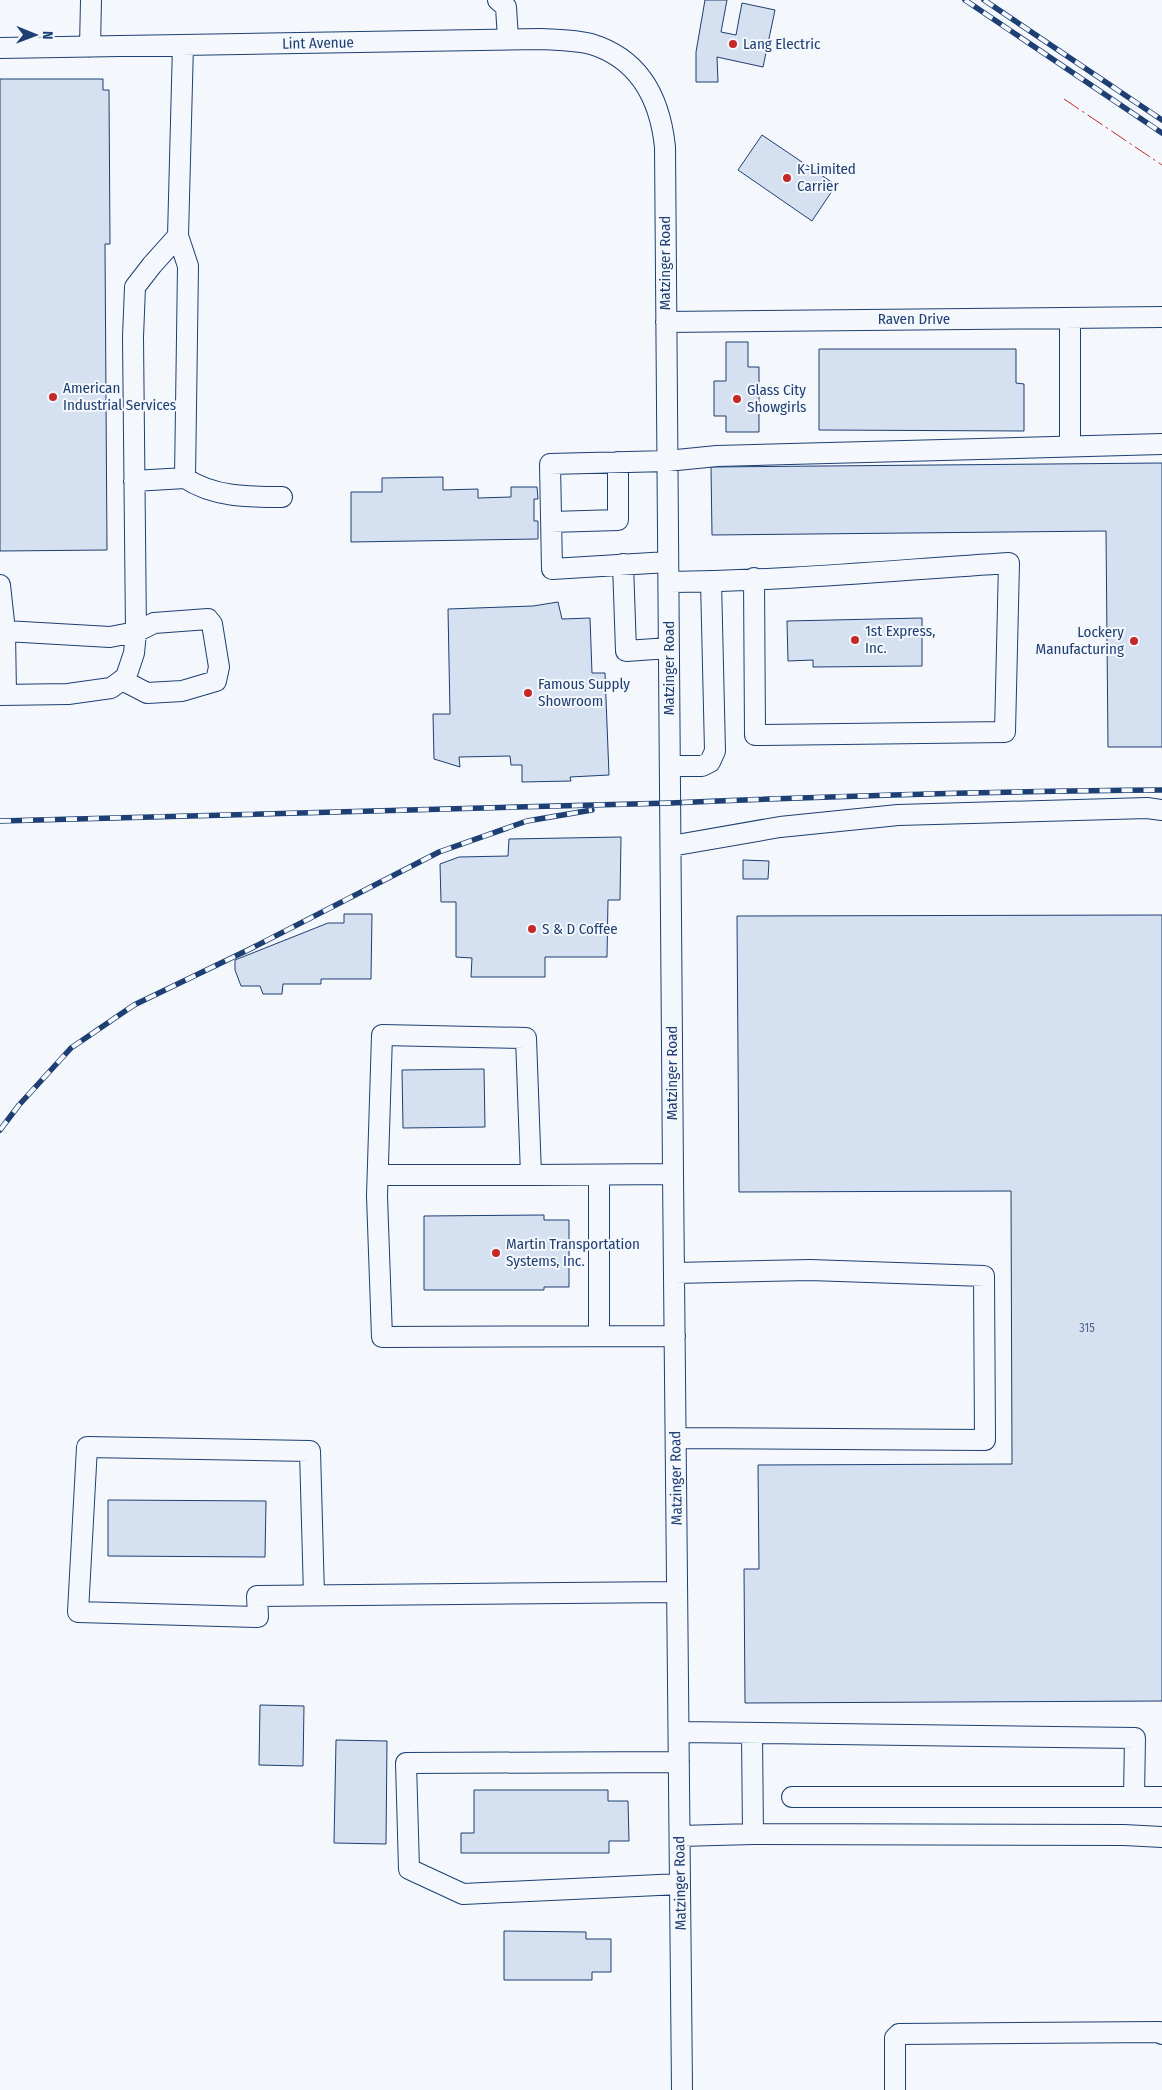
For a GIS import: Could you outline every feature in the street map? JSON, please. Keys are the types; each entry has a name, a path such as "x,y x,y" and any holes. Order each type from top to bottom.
{"street":[{"path":"90,47 91,0"},
{"path":"498,0 506,7 508,39"},
{"name":"Lint Avenue","path":"0,48 508,39 557,40 590,44 611,52 631,65"},
{"path":"183,45 178,236 188,266 185,478"},
{"name":"Matzinger Road","path":"631,65 645,82 656,103 663,123 665,147 672,1174 675,1274 682,2090"},
{"path":"0,585 5,631 3,694 68,694 111,688 126,677 134,653 136,632 133,337 135,287 178,236"},
{"name":"Raven Drive","path":"666,322 1162,317"},
{"path":"1070,318 1070,446"},
{"path":"668,562 552,569 550,464 667,461 717,456 1162,444"},
{"path":"551,522 618,520 618,462"},
{"path":"134,481 185,478 197,486 226,494 282,497"},
{"path":"669,582 1009,563 1005,732 755,736 754,578"},
{"path":"623,564 626,651 669,648"},
{"path":"670,766 702,766 710,762 715,751 711,581"},
{"path":"5,631 110,637 136,632 154,623 208,619 212,624 219,667 216,681 182,691 146,693 122,680"},
{"path":"671,846 780,827 898,815 1162,810"},
{"path":"531,1175 526,1038 382,1035 378,1175 382,1337 675,1336"},
{"path":"378,1175 672,1174"},
{"path":"599,1175 599,1336"},
{"path":"675,1274 810,1270 984,1276 985,1440 676,1438"},
{"path":"314,1595 310,1451 86,1447 78,1612 258,1617 257,1596 677,1592"},
{"path":"680,1732 1135,1738 1134,1797"},
{"path":"752,1734 753,1834"},
{"path":"679,1762 406,1763 409,1870 463,1894 680,1884"},
{"path":"792,1797 1162,1797"},
{"path":"680,1836 753,1834 1124,1835 1162,1837"},
{"path":"895,2090 895,2038 899,2034 1160,2032 1162,2034"}],"building":[{"name":"Lang Electric","path":"705,0 727,0 721,32 736,35 742,3 775,10 763,67 717,57 718,82 696,82 696,52"},
{"name":"American Industrial Services","path":"0,79 103,79 103,90 109,90 110,244 105,244 107,550 0,551"},
{"name":"K-Limited Carrier","path":"762,135 836,185 812,221 738,170"},
{"name":"Glass City Showgirls","path":"726,342 748,342 748,367 759,367 759,432 726,432 726,416 714,416 714,381 726,381"},
{"path":"819,349 1016,349 1016,383 1024,384 1024,431 819,430"},
{"name":"Lockery Manufacturing","path":"1162,463 1162,747 1108,747 1106,531 712,535 711,467"},
{"path":"443,477 443,490 478,489 478,498 511,497 511,487 537,487 538,499 534,499 534,521 538,521 538,539 351,542 351,492 382,492 382,478"},
{"name":"Famous Supply Showroom","path":"558,602 562,619 590,618 592,673 605,673 609,775 570,777 571,781 522,782 522,765 511,765 510,756 459,757 460,767 434,759 433,714 450,714 448,609 533,606"},
{"name":"1st Express, Inc.","path":"922,618 922,666 813,667 813,660 788,661 787,621"},
{"name":"S & D Coffee","path":"621,837 620,900 608,900 607,957 545,957 545,977 471,977 472,958 456,957 456,902 441,902 440,864 459,857 508,856 509,839"},
{"path":"743,860 769,861 768,879 743,879"},
{"path":"344,914 372,914 371,979 321,979 321,984 283,984 282,994 263,994 260,986 241,986 235,970 235,960 328,923 344,923"},
{"path":"1162,915 1162,1701 745,1703 744,1569 759,1569 758,1465 1012,1464 1011,1191 739,1192 737,916"},
{"path":"484,1069 485,1127 403,1128 402,1070"},
{"name":"Martin Transportation Systems, Inc.","path":"544,1215 544,1220 569,1220 569,1287 544,1287 544,1290 424,1290 424,1216"},
{"path":"108,1500 266,1501 265,1557 108,1556"},
{"path":"260,1705 304,1706 303,1766 259,1765"},
{"path":"336,1740 387,1741 386,1844 334,1843"},
{"path":"474,1790 608,1790 608,1801 628,1801 629,1841 609,1841 609,1853 461,1853 461,1833 474,1833"},
{"path":"504,1931 586,1932 586,1939 611,1939 611,1972 592,1972 592,1980 504,1980"}],"railway":[{"path":"965,0 1162,133"},
{"path":"984,0 1162,120"},
{"path":"0,821 671,803 916,794 1162,790"},
{"path":"0,1130 19,1105 71,1048 134,1005 252,948 439,852 527,821 592,810"}],"power":[{"path":"1064,99 1162,165"}],"place":[{"name":"Lang Electric","path":"733,44"},
{"name":"K-Limited Carrier","path":"787,178"},
{"name":"American Industrial Services","path":"53,397"},
{"name":"Glass City Showgirls","path":"737,399"},
{"name":"1st Express, Inc.","path":"855,640"},
{"name":"Lockery Manufacturing","path":"1134,641"},
{"name":"Famous Supply Showroom","path":"528,693"},
{"name":"S & D Coffee","path":"532,929"},
{"name":"Martin Transportation Systems, Inc.","path":"496,1253"}]}
